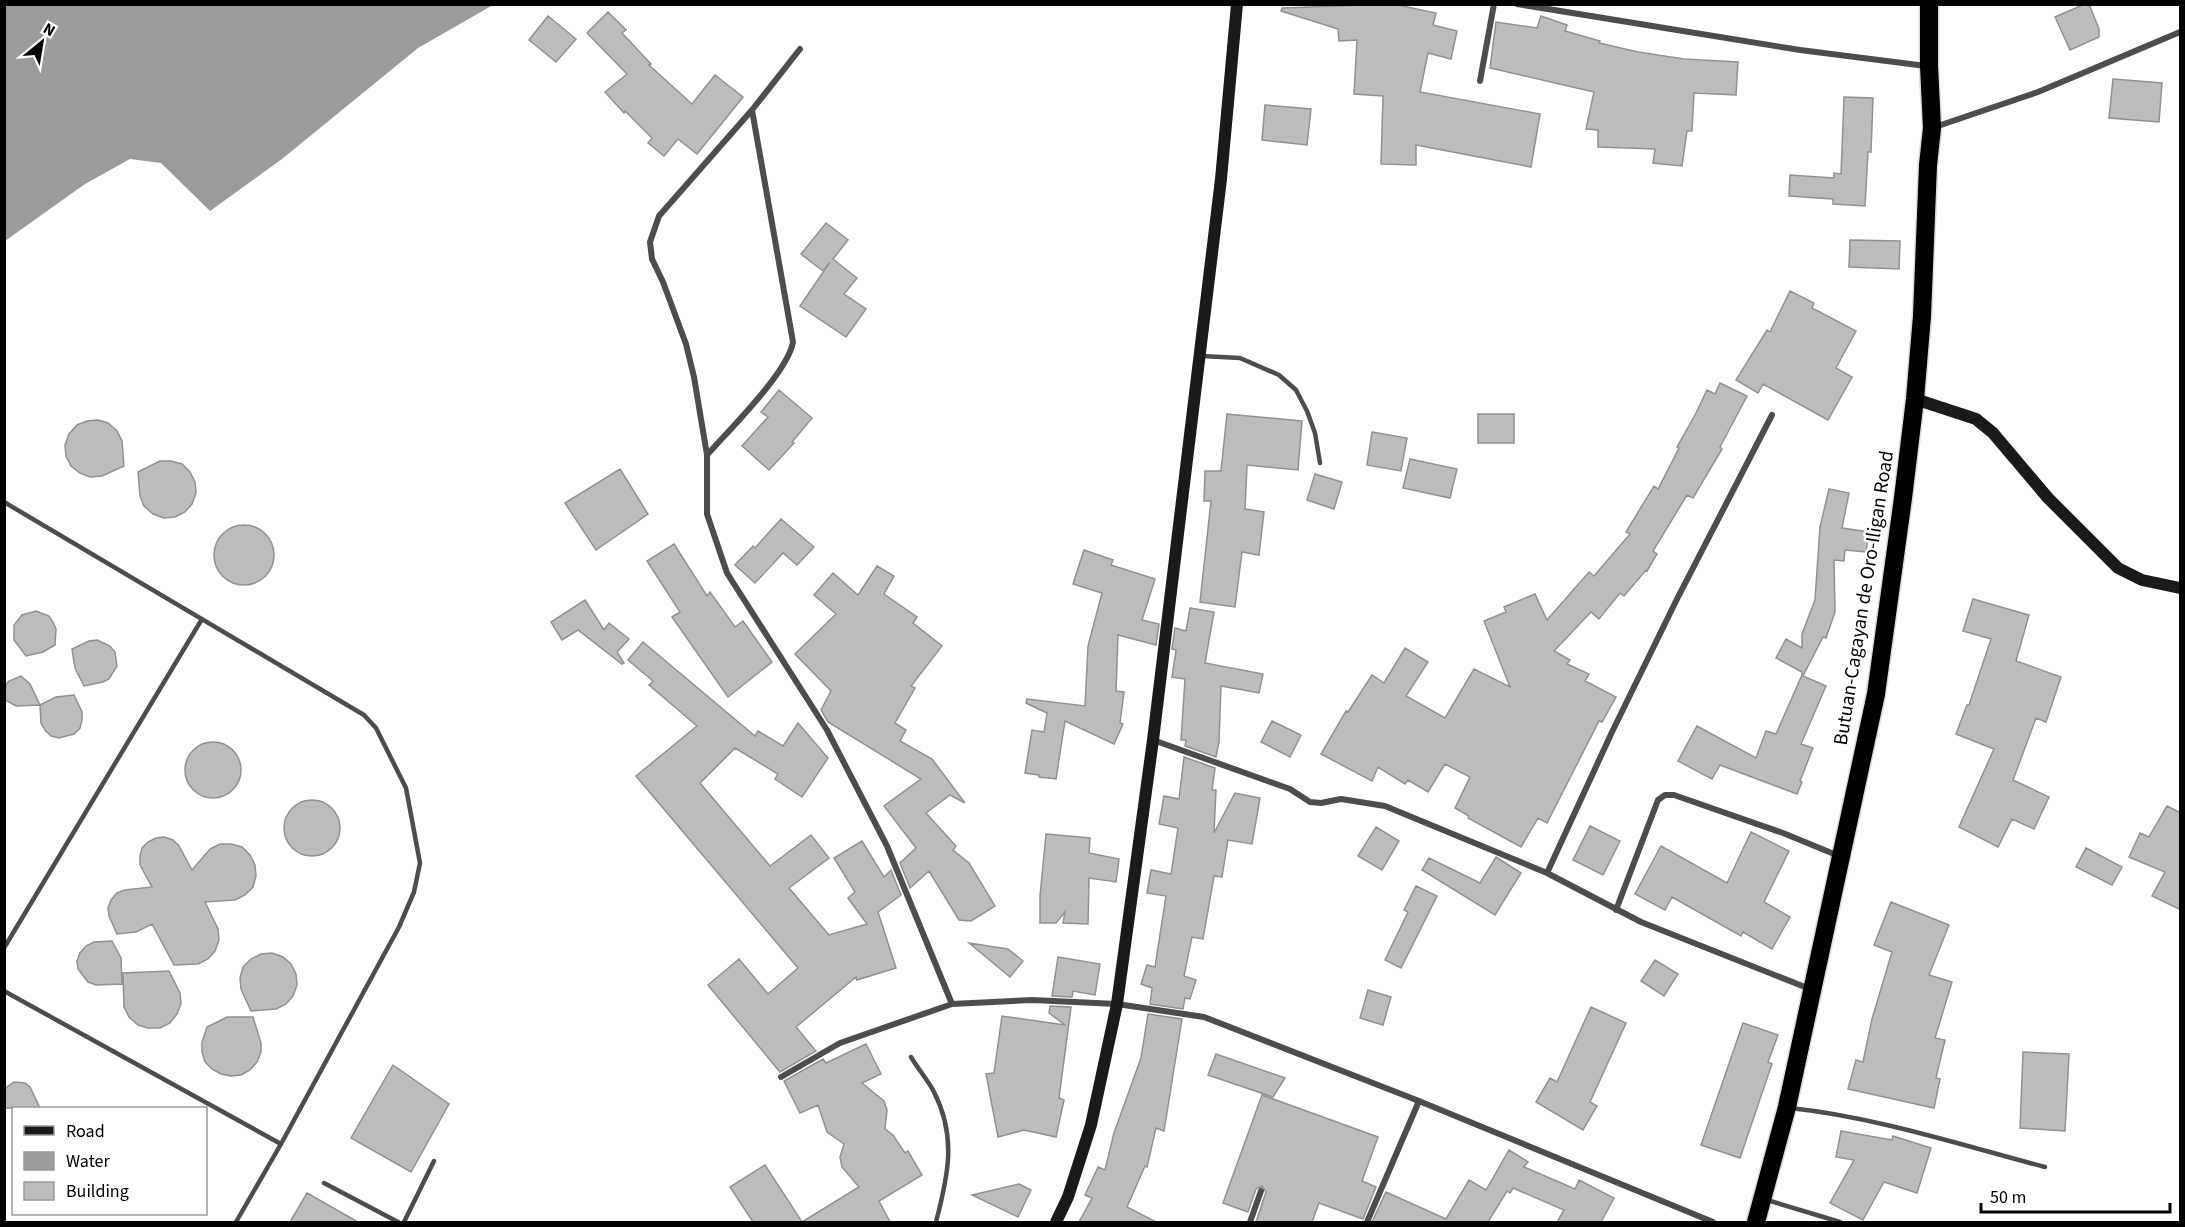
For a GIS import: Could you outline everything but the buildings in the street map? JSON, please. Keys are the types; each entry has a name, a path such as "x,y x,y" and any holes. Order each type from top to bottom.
{"highway":[{"name":"Butuan-Cagayan de Oro-Iligan Road","path":"1756,1222 1787,1107 1814,990 1840,856 1876,694 1915,399 1922,316 1928,165 1932,128 1929,4"}],"street":[{"path":"1056,1222 1068,1197 1090,1125 1117,1004 1153,740 1221,179 1237,4"},
{"path":"1480,81 1494,4"},
{"path":"1517,4 1800,50 1929,66"},
{"path":"1932,128 2038,92 2181,32"},
{"path":"800,49 752,110 659,216 650,242 652,259 686,344 694,377 707,455 707,514 727,573 827,730 887,846 952,1004"},
{"path":"707,455 772,381 791,354 793,342 752,110"},
{"path":"1915,399 1976,419 1993,433 2048,498 2118,568 2142,580 2181,588"},
{"path":"1547,873 1677,599 1772,415"},
{"path":"1153,740 1290,789 1310,802 1341,800 1385,806 1547,873 1641,922 1814,990"},
{"path":"1616,910 1658,800 1665,795 1674,795 1783,833 1840,856"},
{"path":"782,1077 840,1043 952,1004 1032,1000 1117,1004 1204,1017 1419,1101 1713,1222"},
{"path":"1367,1222 1419,1101"},
{"path":"1250,1222 1261,1191"}],"lane":[{"path":"1199,356 1240,358 1279,375 1296,390 1315,433 1320,463"},
{"path":"4,502 364,715 376,728 406,788 420,863 414,892 399,927 236,1222"},
{"path":"4,948 202,619"},
{"path":"4,991 281,1143"},
{"path":"911,1058 934,1092 948,1129 949,1160 936,1222"},
{"path":"1787,1107 1844,1114 2045,1167"},
{"path":"404,1222 434,1161"},
{"path":"324,1183 398,1222"},
{"path":"1762,1199 1840,1222"}],"water":[{"path":"5,4 493,5 418,48 282,159 210,211 161,163 130,159 85,184 5,241"}]}
